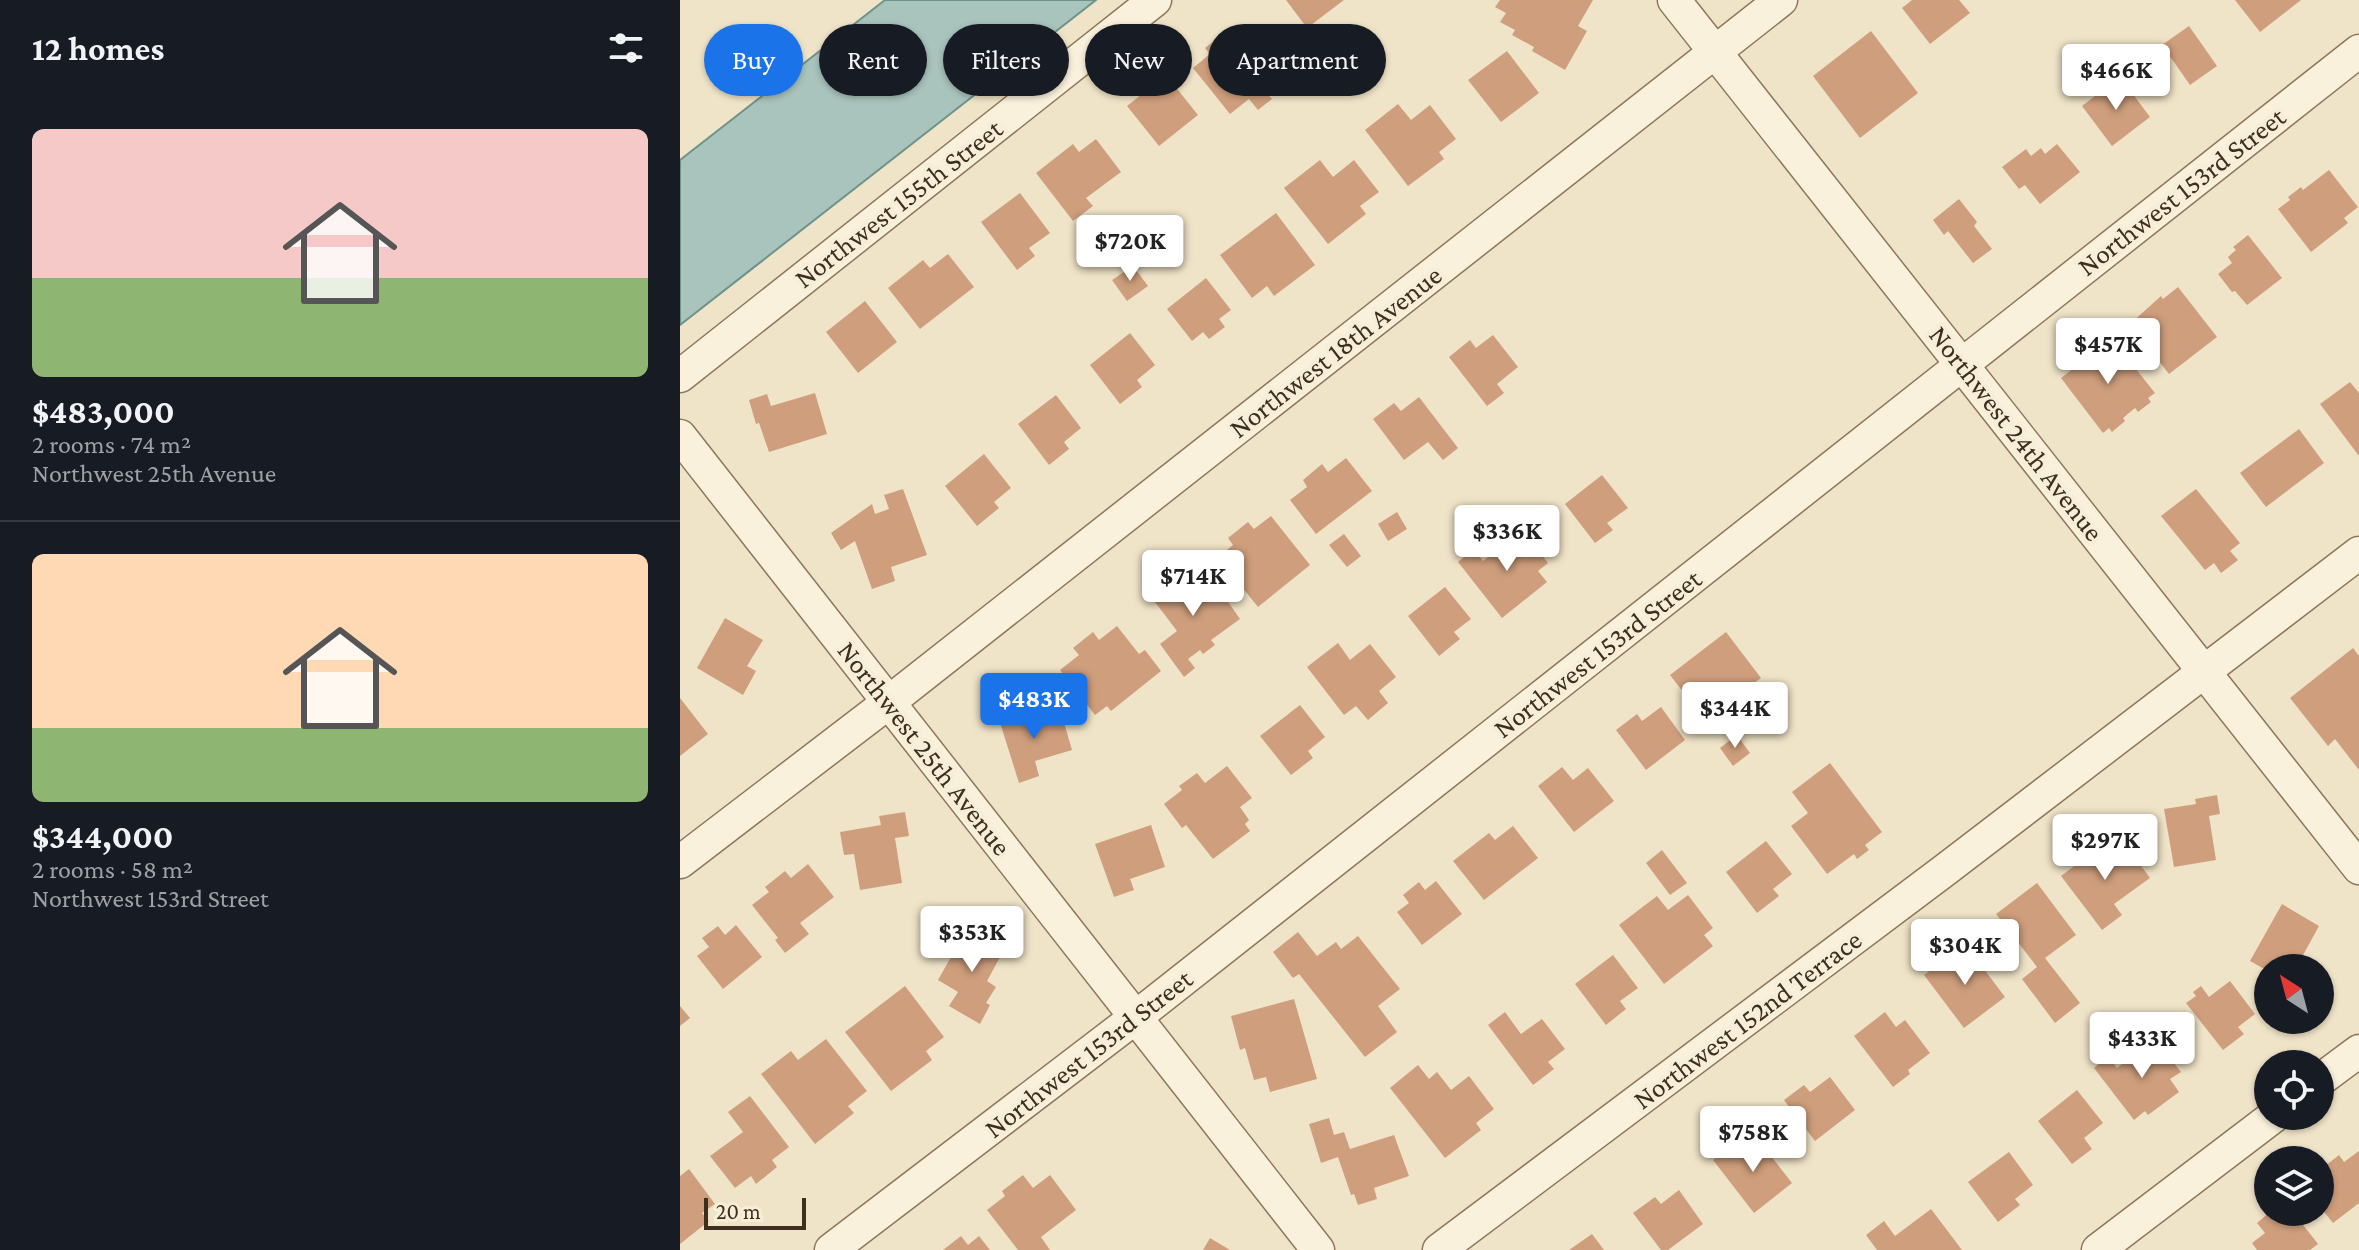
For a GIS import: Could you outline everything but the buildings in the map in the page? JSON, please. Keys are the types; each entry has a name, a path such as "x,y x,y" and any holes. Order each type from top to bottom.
{"street":[{"name":"Northwest 155th Street","path":"680,376 1155,0"},
{"name":"Northwest 24th Avenue","path":"1674,0 2359,868"},
{"name":"Northwest 18th Avenue","path":"680,862 889,702 1781,0"},
{"name":"Northwest 153rd Street","path":"831,1250 1136,1017 2359,51"},
{"name":"Northwest 25th Avenue","path":"680,436 1318,1250"},
{"name":"Northwest 152nd Terrace","path":"1439,1250 1945,870 2202,670 2359,553"},
{"path":"2334,1070 2359,1051"},
{"path":"2098,1250 2256,1130"}],"water":[{"path":"885,0 1096,0 1065,24 943,24 943,96 973,96 680,325 680,160 762,96 803,96 803,64 819,52 819,96 927,96 927,24 854,24"}]}
